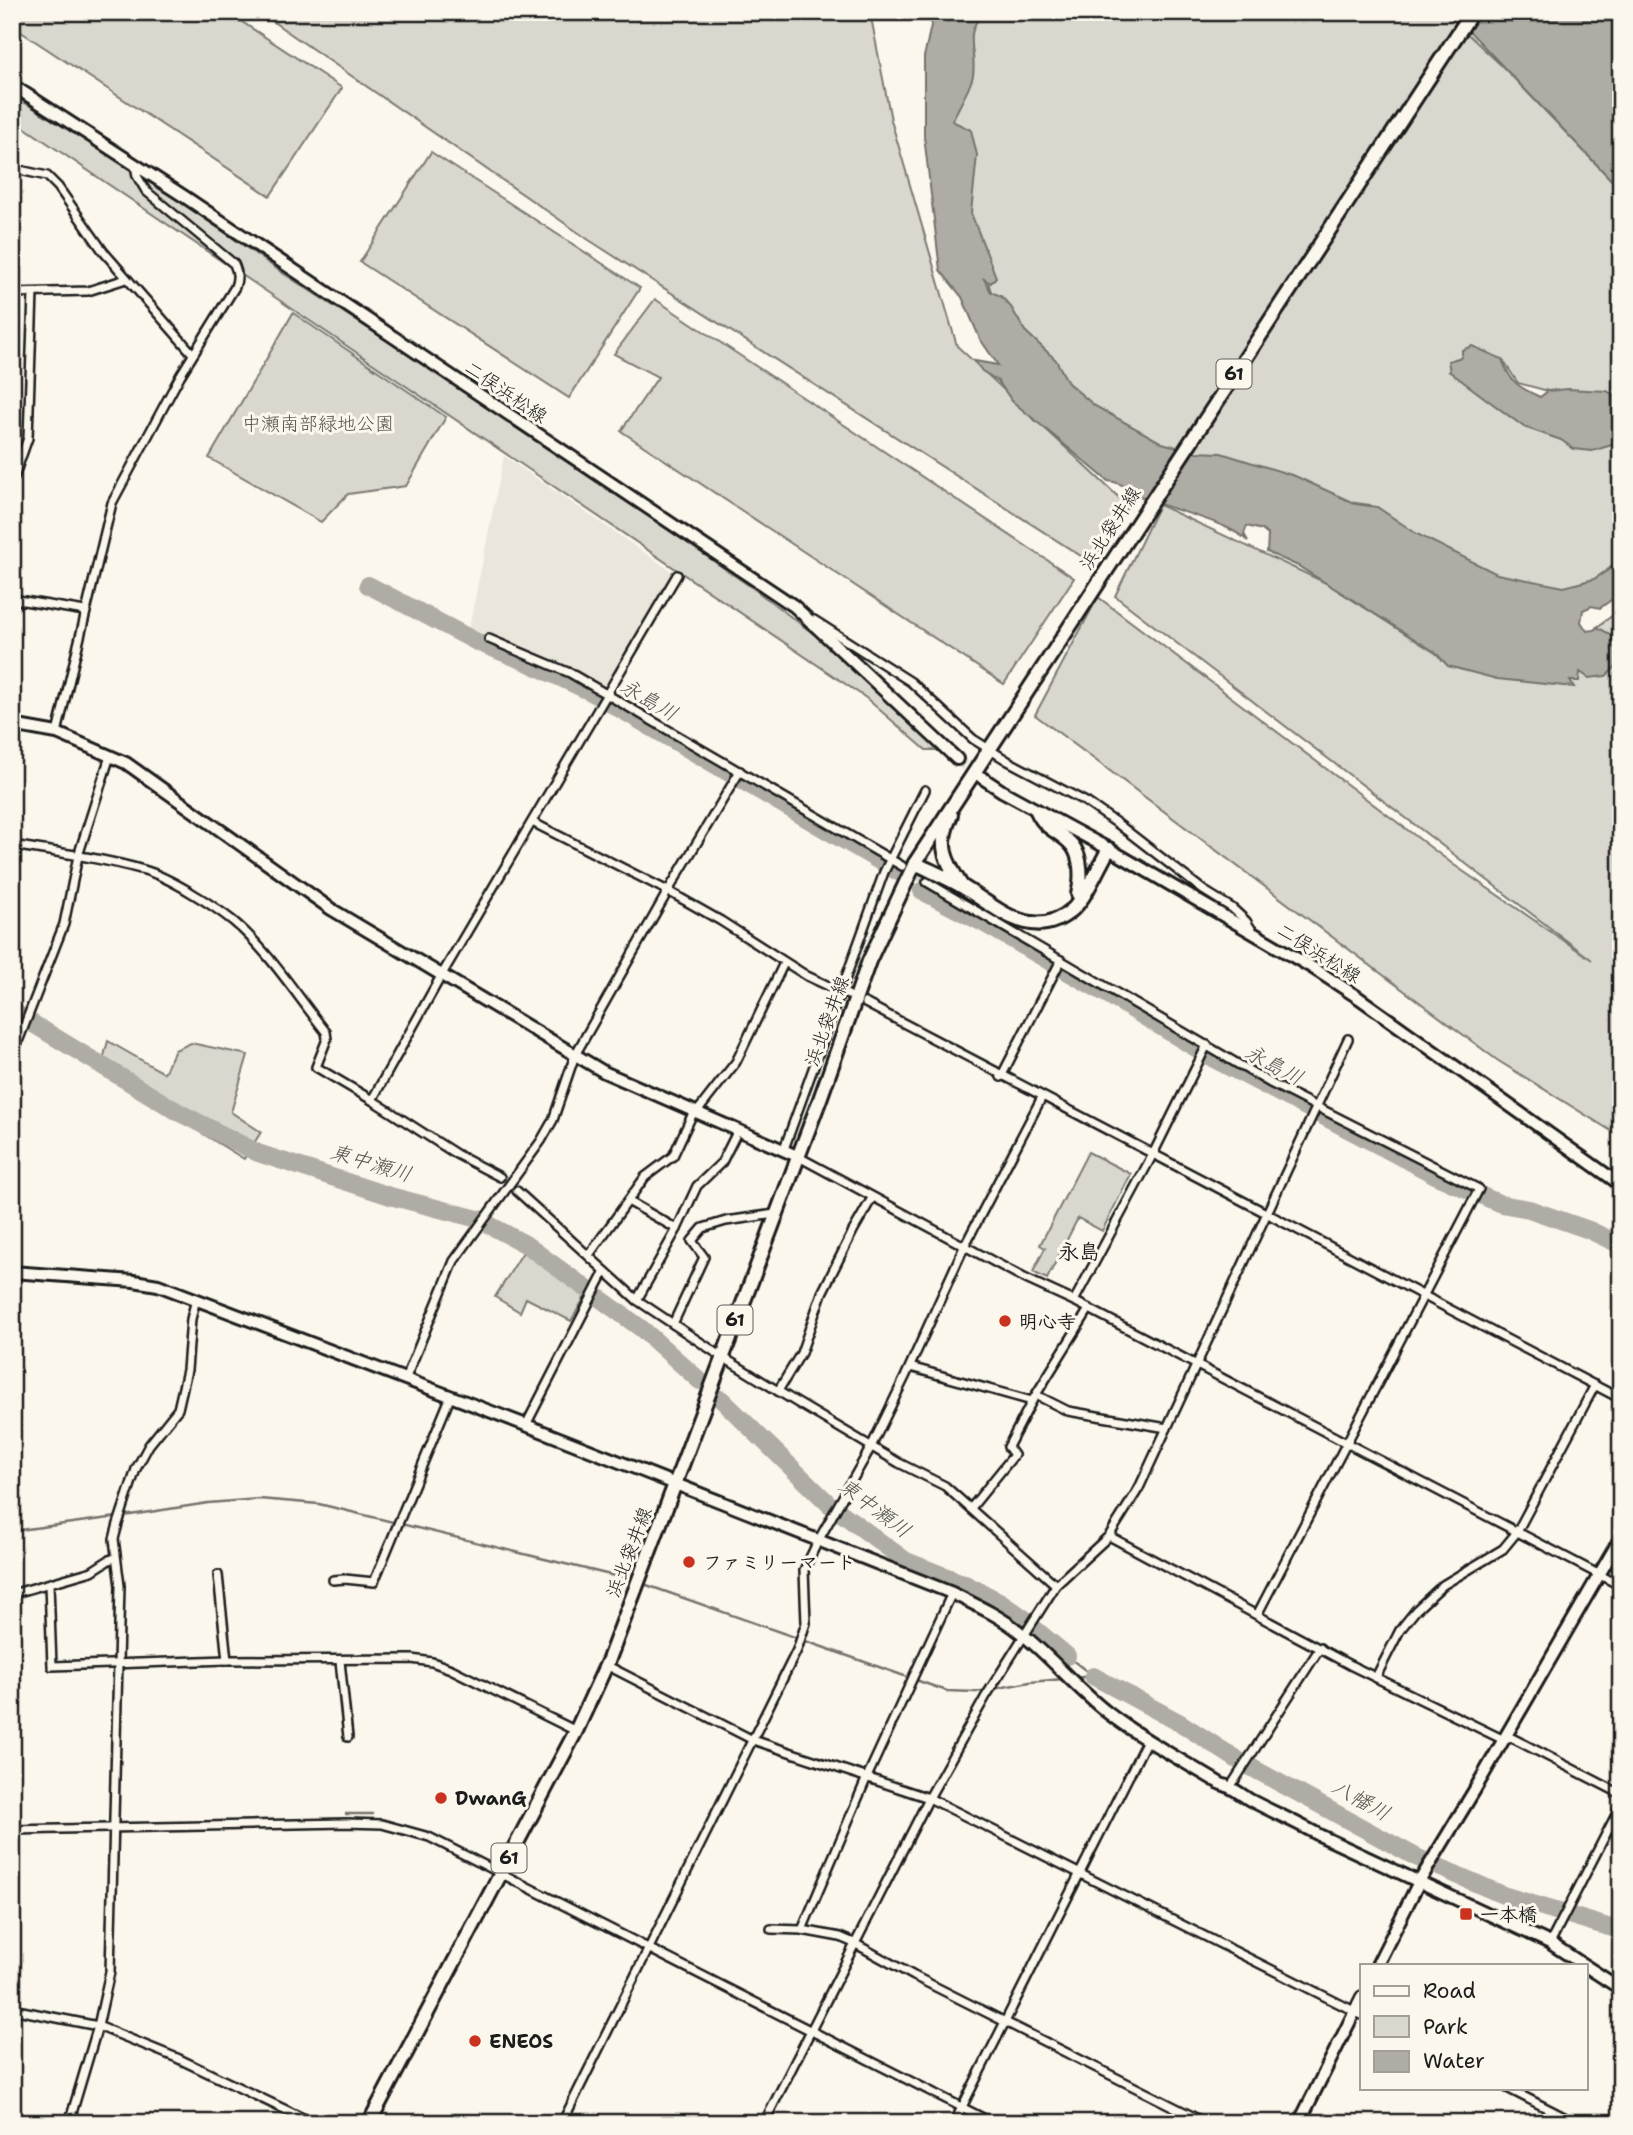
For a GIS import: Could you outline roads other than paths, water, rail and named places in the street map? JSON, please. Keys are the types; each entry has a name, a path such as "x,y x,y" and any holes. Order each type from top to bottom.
{"main road":[{"name":"浜北袋井線","path":"369,2123 576,1731 606,1665 869,961 908,865 965,786 1472,12"},
{"path":"961,886 945,858 942,843 948,820 965,786"},
{"path":"1037,811 1042,824 1073,846 1079,863 1081,883 1074,908"},
{"path":"908,865 961,886 1009,917 1031,924 1058,919 1074,908 1109,849"}],"street":[{"name":"二俣浜松線","path":"12,85 805,614 957,759"},
{"path":"57,733 112,503 193,354 236,287 238,272 226,256 146,191 137,176 135,165"},
{"path":"12,184 15,169 47,176 58,187 103,251 193,354"},
{"path":"12,293 88,291 126,279"},
{"path":"12,483 28,438 33,293"},
{"path":"372,1100 677,575"},
{"path":"12,599 85,611"},
{"path":"805,614 911,682 974,739 1008,761 1086,802 1118,824 1203,890 1232,908 1253,932"},
{"path":"489,639 570,673 738,775 891,860 908,865"},
{"path":"12,725 57,733 110,755 141,773 331,909 604,1072 784,1149 964,1247 1074,1301 1621,1586"},
{"path":"12,1058 64,924 78,856 110,755"},
{"path":"405,1380 454,1261 541,1141 553,1120 575,1055 668,891 738,775"},
{"name":"二俣浜松線","path":"981,777 1253,932 1359,998 1621,1185"},
{"path":"784,1149 844,993 884,872 925,790"},
{"path":"532,822 721,920 784,963 844,993"},
{"path":"12,845 147,871 202,899 234,922 256,943 326,1032 327,1039 316,1067 456,1154 500,1177"},
{"path":"927,882 1272,1084 1479,1189 1256,1615"},
{"path":"1001,1077 1061,960"},
{"path":"589,1255 645,1177 673,1156 696,1112 740,1055 784,963"},
{"path":"864,1003 1621,1399"},
{"path":"764,2123 929,1798 986,1696 1056,1585 1109,1536 1139,1488 1348,1039"},
{"path":"1074,1301 1153,1154 1206,1045"},
{"path":"562,2123 650,1950 799,1644 806,1623 804,1570 871,1447 964,1247 1042,1097"},
{"path":"636,1300 677,1229 697,1186 722,1162 738,1130"},
{"path":"517,1191 636,1300 721,1356 871,1447 945,1486 1056,1585"},
{"path":"778,1391 801,1353 822,1293 872,1198"},
{"path":"628,1201 677,1229"},
{"path":"673,1324 704,1257 692,1241 703,1228 726,1221 775,1214"},
{"path":"526,1425 605,1271"},
{"path":"12,1272 158,1285 526,1425 952,1593 987,1610 1023,1634 1069,1680 1108,1713 1147,1740 1221,1784 1231,1786 1249,1799 1319,1836 1550,1943 1582,1964"},
{"path":"69,2123 98,2025 110,1972 120,1586 114,1539 136,1469 149,1445 178,1409 187,1370 191,1319 196,1299"},
{"path":"971,1508 1014,1455 1008,1447 1034,1398 1089,1309"},
{"path":"910,1367 1034,1398 1068,1411 1167,1428"},
{"path":"1376,1677 1400,1630 1416,1610 1443,1585 1503,1549 1517,1532 1595,1385"},
{"path":"333,1580 374,1582 450,1398"},
{"path":"1109,1536 1376,1677 1504,1740 1512,1738 1621,1794"},
{"path":"1378,1964 1419,1882 1621,1537"},
{"path":"12,1594 92,1571 115,1558"},
{"path":"218,1575 226,1660"},
{"path":"49,1584 52,1666 226,1660 432,1661 576,1731"},
{"path":"802,1930 867,1777 952,1593"},
{"path":"1231,1786 1320,1648"},
{"path":"340,1661 348,1737"},
{"path":"606,1665 753,1740 929,1798 1358,2013 1299,2123"},
{"path":"954,2123 1147,1740"},
{"path":"1550,1943 1621,1805"},
{"path":"12,1829 382,1824 429,1837 993,2123"},
{"path":"771,1929 802,1930 840,1937 855,1943 914,1976 1206,2123"},
{"path":"1588,1968 1621,1989"},
{"path":"12,2009 98,2025 177,2058 313,2123"},
{"path":"1511,2090 1576,2123"}],"water":[{"path":"934,12 984,12 977,20 972,35 972,79 952,121 971,130 977,155 971,213 996,277 991,283 984,279 991,292 1001,296 1011,307 1025,331 1056,360 1068,383 1095,406 1162,443 1195,452 1221,453 1295,476 1356,504 1377,507 1417,534 1497,574 1564,587 1594,579 1621,559 1621,593 1600,608 1592,606 1583,610 1581,622 1587,631 1597,627 1621,640 1621,662 1606,676 1589,678 1580,672 1579,681 1570,681 1574,687 1497,679 1448,666 1435,652 1342,593 1298,566 1267,552 1268,535 1262,530 1247,526 1244,534 1248,541 1225,527 1142,497 1122,485 1108,481 1012,401 998,381 982,371 975,361 998,365 980,339 962,297 940,270 924,136 924,57"},
{"path":"1451,12 1621,12 1621,190"},
{"path":"1472,346 1502,359 1516,383 1540,397 1548,391 1567,389 1607,391 1621,400 1621,439 1615,444 1592,451 1574,449 1561,440 1524,427 1450,372 1448,361 1462,357 1462,350"}],"waterway":[{"name":"永島川","path":"368,585 477,642 591,692 898,872"},
{"name":"永島川","path":"922,891 1110,996 1214,1059 1441,1178 1501,1204 1529,1209 1589,1230 1621,1245"},
{"name":"東中瀬川","path":"12,1011 180,1113 258,1153 390,1196 478,1219 525,1244 642,1329 700,1381"},
{"name":"東中瀬川","path":"721,1399 829,1504 906,1561 967,1585 1001,1602 1025,1619"},
{"path":"124,1516 208,1503 259,1499 319,1504 635,1581"},
{"path":"12,1531 117,1517"},
{"path":"641,1583 947,1691 987,1690"},
{"name":"東中瀬川","path":"1036,1630 1067,1656"},
{"path":"1067,1656 1093,1676 1073,1678"},
{"name":"八幡川","path":"1093,1676 1182,1724 1236,1759 1416,1857 1503,1895 1621,1931"},
{"path":"993,1689 1063,1679"},
{"path":"346,1814 373,1814"}],"tunnel":[{"path":"957,759 979,775"},
{"path":"910,871 927,882"}],"place":[{"name":"明心寺","path":"1005,1321"},
{"name":"ファミリーマート","path":"689,1562"},
{"name":"DwanG","path":"441,1798"},
{"name":"一本橋","path":"1466,1914"},
{"name":"ENEOS","path":"475,2041"}],"district":[{"name":"永島","path":"1079,1252"}],"park label":[{"name":"中瀬南部緑地公園","path":"318,423"}]}
